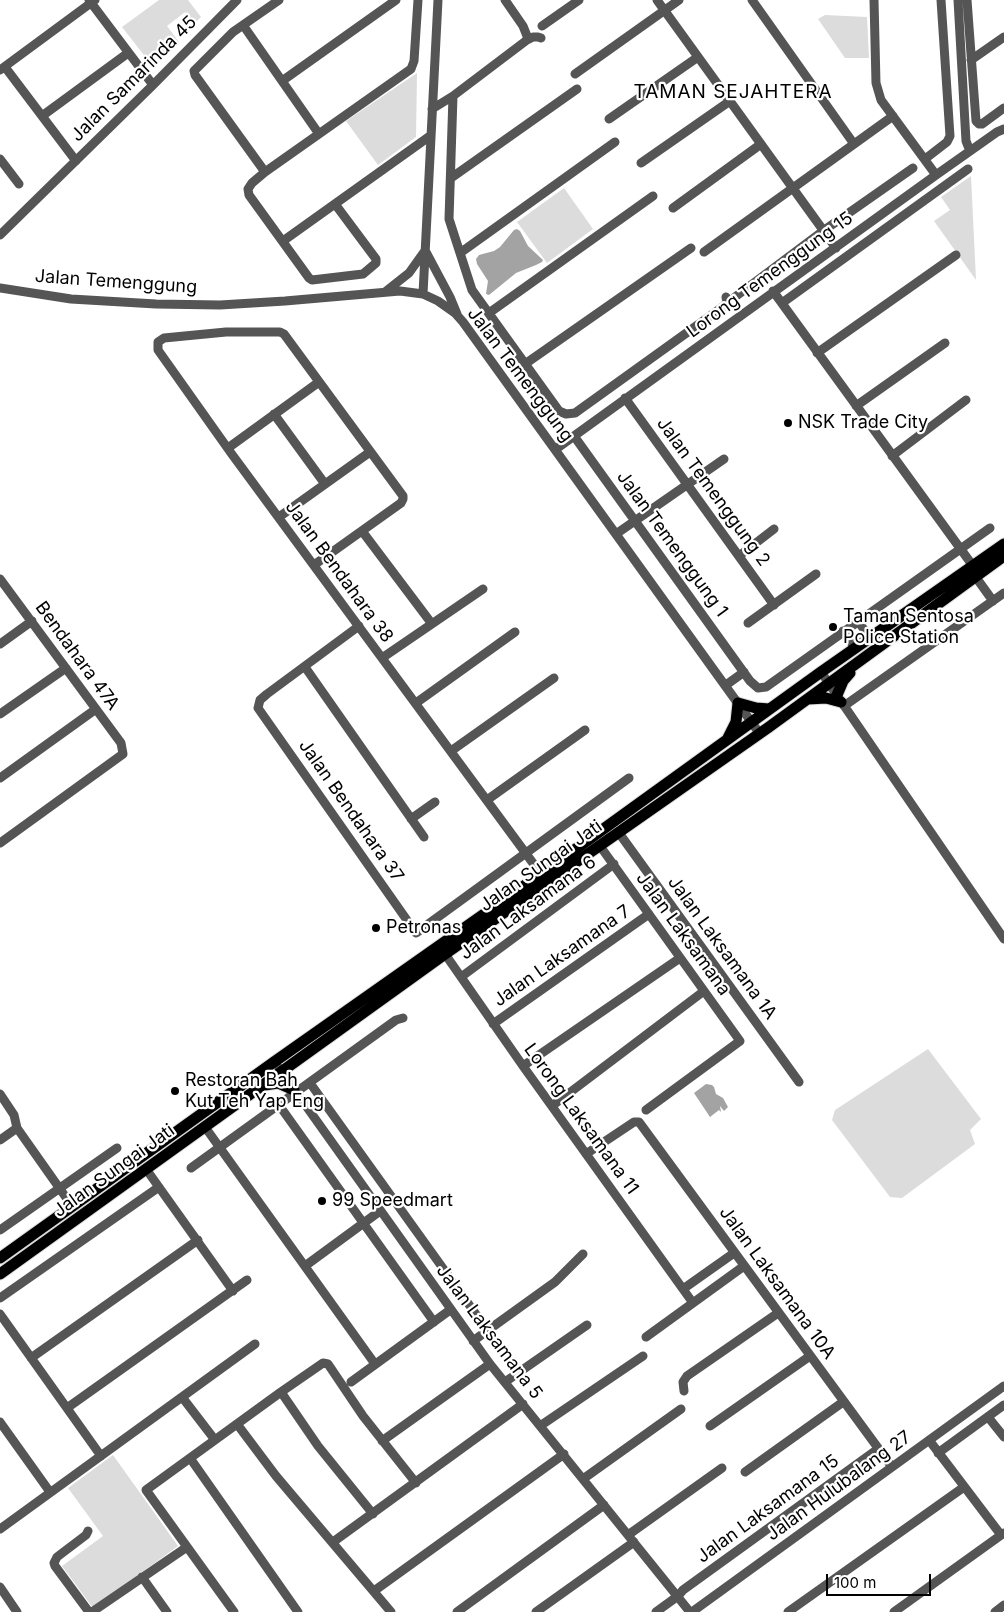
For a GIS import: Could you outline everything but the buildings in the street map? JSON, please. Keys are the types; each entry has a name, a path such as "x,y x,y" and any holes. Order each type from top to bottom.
{"main road":[{"name":"Jalan Sungai Jati","path":"0,1274 445,954 807,700 974,571 1004,544"},
{"name":"Jalan Sungai Jati","path":"0,1258 541,874 855,648 974,571 1004,556"},
{"path":"807,700 826,698 841,701 843,681 862,659"},
{"path":"727,740 736,722 738,703 769,710"},
{"path":"295,1091 291,1075 296,1061"},
{"path":"264,1085 278,1082 295,1091"}],"street":[{"name":"Jalan Samarinda 45","path":"0,235 237,0"},
{"path":"265,172 194,71 217,47 243,25 279,0"},
{"path":"282,81 396,0"},
{"path":"336,204 376,259 376,263 363,274 312,280 249,195 248,189 265,172 413,66 418,0"},
{"path":"423,294 438,0"},
{"path":"506,0 523,26 527,36 526,40"},
{"path":"542,26 579,0"},
{"path":"657,0 836,248"},
{"path":"575,74 679,0"},
{"path":"752,0 854,144"},
{"path":"874,0 876,83 882,100 936,175"},
{"path":"925,159 947,142 950,136 940,0"},
{"path":"958,0 966,141 970,151"},
{"path":"967,0 976,121 982,124 1004,108"},
{"path":"76,160 2,68 92,1 153,85"},
{"path":"243,25 319,134"},
{"path":"971,60 1004,36"},
{"path":"432,109 526,40 533,37 540,38"},
{"path":"42,116 128,53"},
{"path":"609,119 698,57"},
{"path":"451,178 577,89"},
{"path":"452,96 449,219 472,290 559,411 566,414 574,413 724,306 731,297 913,168"},
{"path":"641,163 730,101"},
{"path":"704,252 893,116"},
{"name":"Lorong Temenggung 15","path":"556,449 936,175 1004,129"},
{"path":"282,241 430,136"},
{"path":"460,253 615,142"},
{"path":"673,208 761,144"},
{"path":"0,159 19,184"},
{"path":"782,303 968,169"},
{"path":"489,313 653,196"},
{"path":"525,364 691,248"},
{"path":"385,292 408,273 425,249"},
{"path":"425,249 450,297 458,317"},
{"path":"817,353 956,255"},
{"name":"Jalan Temenggung","path":"0,288 71,299 156,304 204,305 285,301 400,291 423,294 438,301 458,317 556,449 760,734"},
{"path":"774,292 960,548 992,601"},
{"name":"Jalan Bendahara 38","path":"319,382 284,334 280,332 226,332 164,338 158,342 158,350 228,448 541,874"},
{"path":"856,406 944,343"},
{"path":"228,448 319,382 403,496 401,503 314,565"},
{"name":"Jalan Temenggung 2","path":"625,398 774,604"},
{"path":"892,456 966,400"},
{"path":"274,414 325,484"},
{"name":"Jalan Temenggung 1","path":"574,436 741,675 758,688 766,687 990,528"},
{"path":"279,517 370,452"},
{"path":"616,534 724,459"},
{"path":"739,556 774,530"},
{"path":"362,531 432,624"},
{"path":"748,623 816,574"},
{"name":"Bendahara 47A","path":"0,579 121,744 122,754 0,843"},
{"path":"382,658 483,589"},
{"path":"841,701 1004,593"},
{"path":"0,644 32,621"},
{"path":"858,621 870,638"},
{"path":"359,626 305,667 424,837"},
{"path":"843,631 855,648"},
{"path":"416,703 515,632"},
{"name":"Jalan Bendahara 37","path":"305,667 260,700 258,708 416,933 526,853"},
{"path":"0,714 66,668"},
{"path":"821,672 1004,938"},
{"path":"726,685 741,675"},
{"path":"451,751 554,678"},
{"path":"0,778 96,709"},
{"path":"487,800 586,730"},
{"path":"526,853 628,778"},
{"path":"412,820 436,802"},
{"name":"Jalan Laksamana 1A","path":"619,833 798,1082"},
{"name":"Jalan Laksamana","path":"600,846 740,1041 646,1110"},
{"name":"Jalan Laksamana 6","path":"460,977 614,864"},
{"name":"Jalan Laksamana 7","path":"493,1024 649,914"},
{"name":"Lorong Laksamana 11","path":"445,954 493,1024 693,1302"},
{"path":"523,1066 680,958"},
{"path":"552,1106 704,991"},
{"path":"191,1168 279,1105 295,1091 310,1083 396,1020 403,1018"},
{"name":"Jalan Laksamana 5","path":"274,1062 490,1364 678,1596 695,1611"},
{"name":"Jalan Laksamana 5","path":"310,1083 488,1331"},
{"path":"0,1094 14,1115 16,1126 72,1206"},
{"path":"279,1105 434,1322"},
{"name":"Jalan Laksamana 10A","path":"586,1154 634,1122 639,1122 892,1467"},
{"path":"0,1140 16,1126"},
{"path":"205,1127 375,1364"},
{"path":"0,1230 117,1148"},
{"path":"146,1169 198,1240 232,1291"},
{"path":"0,1298 159,1187"},
{"path":"305,1266 380,1211"},
{"path":"32,1358 198,1240"},
{"path":"683,1289 734,1253"},
{"path":"474,1341 555,1282 583,1254"},
{"path":"646,1337 744,1266"},
{"path":"67,1408 247,1280"},
{"path":"351,1382 450,1310"},
{"path":"684,1392 683,1382 687,1376 778,1313"},
{"path":"0,1314 101,1456"},
{"path":"505,1382 587,1325"},
{"path":"0,1529 255,1344"},
{"path":"540,1426 642,1356"},
{"path":"710,1426 810,1356"},
{"path":"234,1612 146,1490 280,1392 322,1363 328,1364 363,1416 416,1483"},
{"path":"382,1441 490,1364"},
{"name":"Jalan Hulubalang 27","path":"695,1611 1004,1386"},
{"path":"280,1392 318,1446 373,1514"},
{"path":"182,1397 214,1440"},
{"path":"745,1472 843,1402"},
{"path":"333,1542 523,1404"},
{"path":"938,1453 1004,1405"},
{"path":"583,1479 681,1409"},
{"path":"988,1417 1004,1437"},
{"path":"0,1422 50,1492"},
{"path":"237,1424 276,1476 391,1612"},
{"path":"894,1612 1003,1534 964,1487 929,1440"},
{"name":"Jalan Laksamana 15","path":"656,1612 683,1590 878,1449"},
{"path":"374,1591 564,1454"},
{"path":"190,1458 298,1612"},
{"path":"536,1612 722,1468"},
{"path":"788,1612 800,1609 964,1487"},
{"path":"457,1612 604,1505"},
{"path":"88,1531 86,1535 57,1557 54,1563 91,1612 187,1547"},
{"path":"142,1577 167,1612"},
{"path":"0,1587 17,1612"},
{"path":"994,1612 1004,1605"}],"shaded area":[{"path":"159,0 188,0 201,17 194,24 185,12 167,26 179,42 154,68 122,27"},
{"path":"825,15 867,17 869,58 845,58 818,19"},
{"path":"417,73 416,137 378,165 346,121"},
{"path":"971,176 976,280 934,221 950,210 941,197"},
{"path":"564,188 593,229 547,263 517,222"},
{"path":"517,229 528,246 543,260 516,273 489,295 486,294 488,281 477,264 476,259 479,255 494,251 500,247"},
{"path":"928,1049 981,1119 970,1130 975,1144 902,1198 890,1197 832,1120 835,1110"},
{"path":"706,1084 714,1087 716,1094 723,1098 728,1107 724,1111 720,1106 721,1112 719,1110 710,1117 694,1093"},
{"path":"113,1455 178,1546 93,1608 62,1566 103,1536 68,1488"}],"place":[{"name":"NSK Trade City","path":"788,423"},
{"name":"Taman Sentosa Police Station","path":"833,627"},
{"name":"Petronas","path":"376,928"},
{"name":"Restoran Bah Kut Teh Yap Eng","path":"175,1091"},
{"name":"99 Speedmart","path":"322,1201"}],"district":[{"name":"TAMAN SEJAHTERA","path":"733,92"}]}
